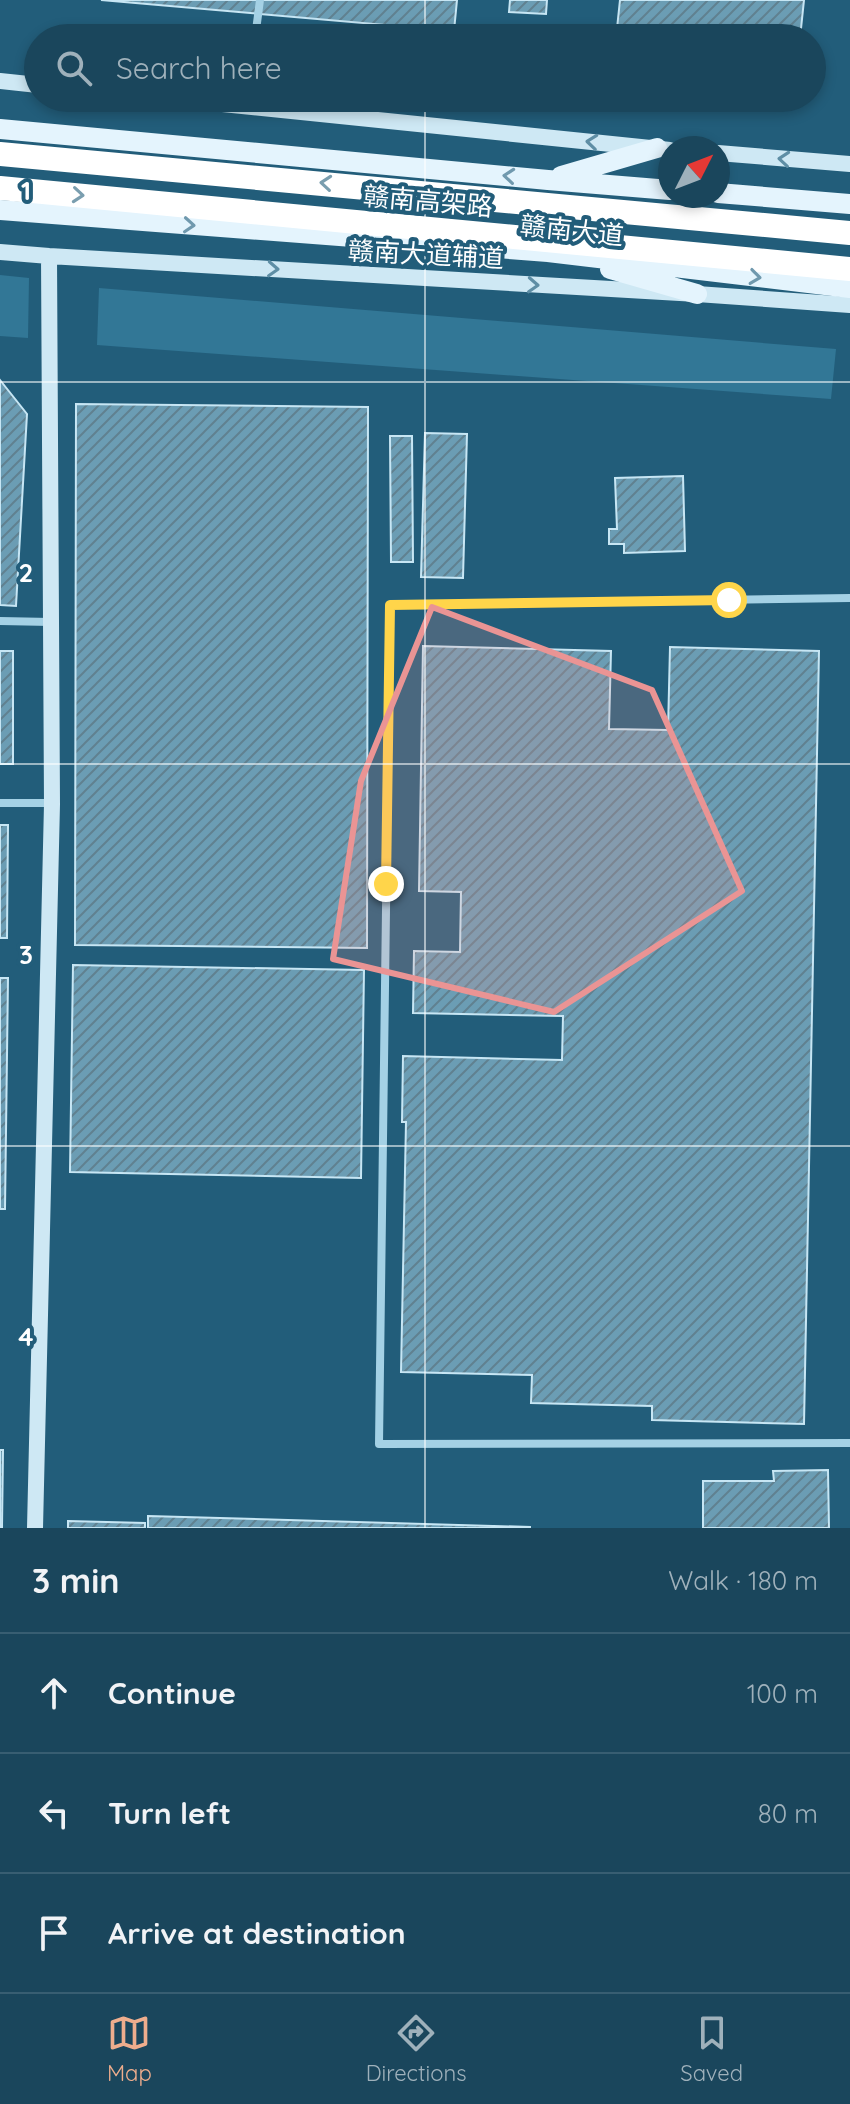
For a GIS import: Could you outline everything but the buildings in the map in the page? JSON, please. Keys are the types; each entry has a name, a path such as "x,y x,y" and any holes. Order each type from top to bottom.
{"highway":[{"name":"赣南高架路","path":"0,154 850,233"},
{"name":"赣南高架路","path":"0,188 850,269"}],"main road":[{"name":"赣南大道","path":"0,129 658,189"},
{"path":"548,180 658,150"},
{"path":"730,194 850,204"},
{"name":"赣南大道","path":"0,210 548,252 850,288"},
{"path":"548,252 697,294"}],"street":[{"path":"257,24 260,0"},
{"path":"0,81 24,84"},
{"path":"336,112 658,148"},
{"path":"730,154 850,164"},
{"name":"赣南大道辅道","path":"0,252 850,305"},
{"path":"35,1528 52,804 49,256"},
{"path":"850,598 390,605 379,1444 850,1443"},
{"path":"0,621 52,622"},
{"path":"0,803 52,804"}],"highlighted area":[{"path":"432,607 652,690 742,891 554,1012 333,959 361,781"}],"shaded area":[{"path":"0,275 29,278 28,338 0,336"},
{"path":"99,288 836,349 831,399 97,345"}],"route":[{"path":"386,884 390,605 729,600"}]}
